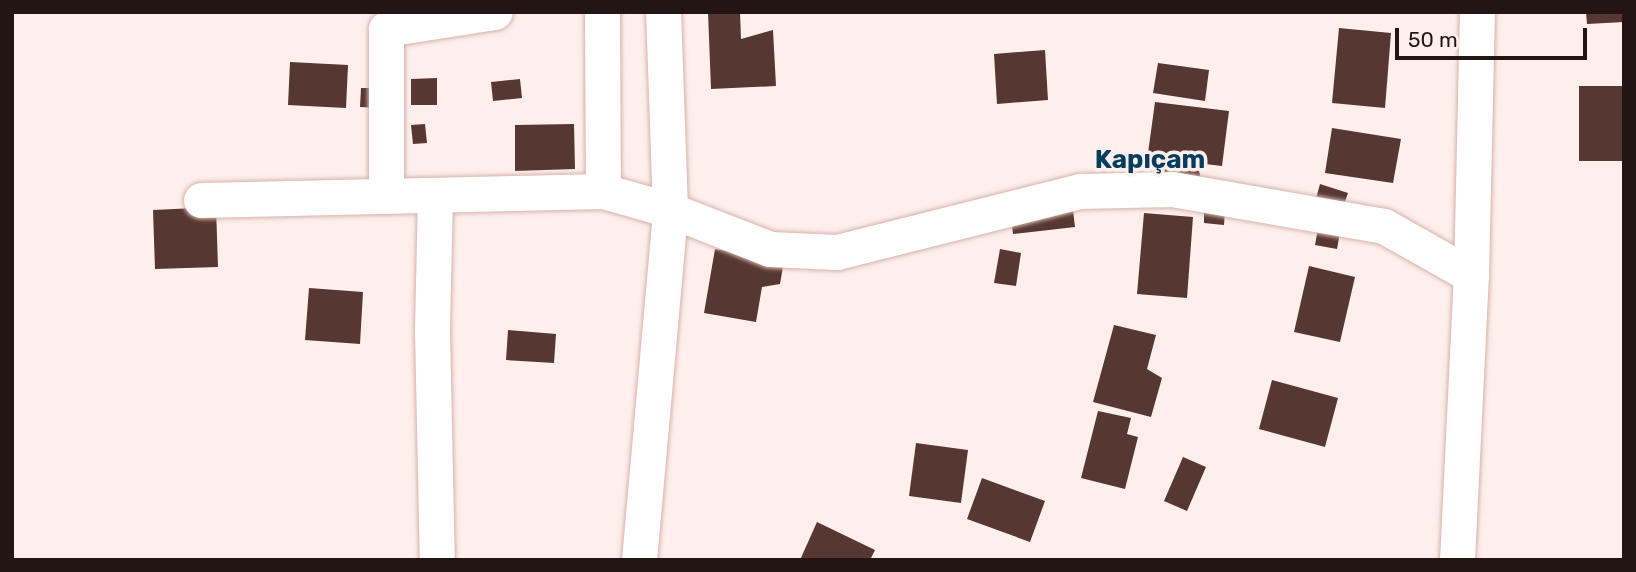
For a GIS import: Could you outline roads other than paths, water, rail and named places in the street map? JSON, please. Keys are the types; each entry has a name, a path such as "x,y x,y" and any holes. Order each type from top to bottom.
{"street":[{"path":"386,196 386,29 495,12"},
{"path":"602,12 603,191"},
{"path":"639,560 670,210 663,12"},
{"path":"1457,560 1471,275 1477,12"},
{"path":"201,200 603,191 670,210 770,248 837,252 1080,191 1172,189 1384,226 1471,275"},
{"path":"435,195 432,330 437,560"}],"district":[{"name":"Kapıçam","path":"1150,160"}]}
